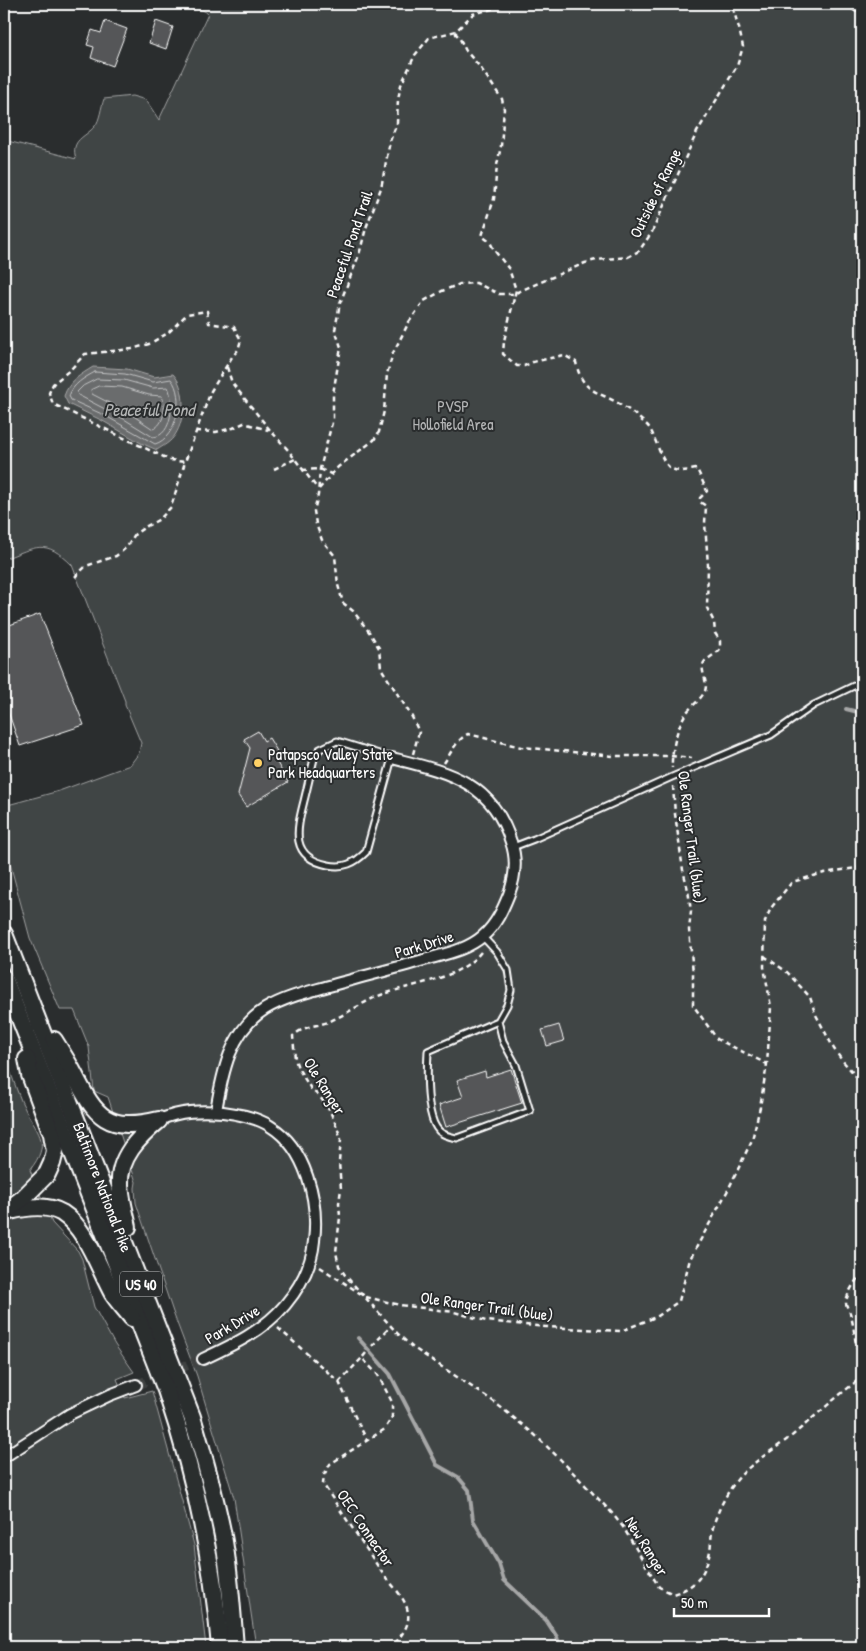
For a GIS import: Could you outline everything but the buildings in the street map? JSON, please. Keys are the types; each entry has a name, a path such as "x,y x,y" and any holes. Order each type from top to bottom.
{"main road":[{"name":"Baltimore National Pike","path":"4,934 192,1417 208,1470 223,1537 232,1602 235,1647"},
{"name":"Baltimore National Pike","path":"4,978 166,1390 181,1435 197,1496 213,1576 220,1647"},
{"path":"29,998 73,1072 84,1096 101,1116 113,1122 123,1124 138,1125 160,1120"},
{"path":"4,1212 23,1198 47,1174 52,1163 54,1151 52,1134 30,1075 21,1022"},
{"path":"140,1280 120,1182 124,1160 134,1144 144,1132 160,1120"},
{"path":"4,1212 27,1207 47,1208 61,1212 74,1222 87,1242 114,1296 142,1330"}],"street":[{"name":"Park Drive","path":"216,1111 222,1078 231,1051 244,1028 265,1010 293,996 458,951 486,940 499,916 510,891 514,876 514,862 513,847 508,832 492,804 469,784 438,770 392,758"},
{"name":"Park Drive","path":"160,1120 184,1112 216,1111 247,1117 270,1126 282,1135 300,1160 307,1176 314,1212 314,1242 310,1260 293,1295 271,1320 256,1332 203,1359"},
{"path":"4,1457 70,1414 136,1385"}],"lane":[{"path":"513,847 534,840 771,736 814,705 862,682"},
{"name":"Park Drive","path":"337,742 392,758 366,852 349,865 338,867 323,864 312,859 304,852 298,841 297,827 315,755 320,749 337,742"},
{"path":"486,940 497,952 508,970 510,990 507,1005 498,1021 428,1051 427,1078 431,1112 438,1130 448,1136 457,1138 530,1111 516,1065 503,1041 498,1021"}],"path":[{"path":"510,4 473,14 456,31 456,34 466,52 480,67 502,98 504,109 501,146 496,165 494,199 482,236 490,242 509,269 516,293"},
{"name":"Outside of Range","path":"318,490 338,466 374,440 380,432 387,374 393,353 409,322 424,301 460,284 476,284 499,294 516,293 585,262 628,257 639,251 652,232 697,132 737,66 743,47 734,12 734,4"},
{"path":"845,4 862,16"},
{"name":"Peaceful Pond Trail","path":"411,762 419,732 412,717 381,668 379,648 353,611 343,603 338,585 335,556 322,540 316,524 314,511 320,469 333,419 334,394 342,347 335,330 340,303 359,255 366,228 381,188 390,141 397,123 398,99 402,85 416,55 429,38 456,31"},
{"name":"Ole Ranger Trail (blue)","path":"516,293 504,341 503,354 517,366 524,366 564,355 576,362 578,372 586,386 596,394 623,406 649,427 668,466 678,471 698,469 707,491 700,498 700,502 706,506 707,608 714,622 714,633 720,641 720,649 704,662 702,668 706,681 705,691 685,715 672,756 676,823 691,911 689,930 693,973 693,1005 717,1039 767,1064"},
{"path":"74,577 86,566 116,556 127,547 135,534 160,519 171,506 184,462 210,392 238,350 241,340 234,328 209,323 207,311 187,314 168,333 149,344 132,349 85,354 53,384 49,393 52,404 170,460 184,462"},
{"path":"227,366 232,383 318,490"},
{"path":"196,431 216,432 244,424 270,430"},
{"path":"274,469 294,459"},
{"path":"302,470 320,469 332,474"},
{"path":"438,770 456,744 463,736 468,734 522,747 558,751 614,756 692,758"},
{"name":"Ole Ranger Trail (blue)","path":"310,1260 365,1297 400,1305 454,1312 486,1321 546,1327 621,1331 658,1316 679,1301 690,1259 728,1190 752,1140 767,1064 772,1007 764,956 765,921 771,908 792,882 824,873 862,867"},
{"name":"Ole Ranger","path":"365,1297 339,1266 336,1252 340,1217 338,1203 341,1189 339,1162 341,1139 329,1108 311,1089 298,1068 295,1059 293,1036 301,1029 327,1022 395,990 452,973 474,960 486,940"},
{"path":"764,956 787,972 810,997 815,1013 834,1049 862,1083"},
{"name":"New Ranger","path":"365,1297 412,1347 513,1416 560,1459 612,1512 659,1587 673,1594 683,1591 698,1581 704,1570 710,1550 711,1534 716,1517 723,1501 739,1476 762,1456 795,1433 857,1381 860,1376 862,1367 856,1347 850,1312 846,1304 850,1291 862,1273"},
{"path":"271,1320 340,1382 367,1440 385,1429 392,1417 392,1402 378,1375 362,1358"},
{"path":"372,1346 391,1326"},
{"path":"340,1382 366,1353"},
{"name":"OEC Connector","path":"367,1440 330,1464 324,1474 322,1484 382,1572 400,1595 407,1609 406,1629 393,1647"}],"green space":[{"name":"PVSP Hollofield Area","path":"185,4 862,4 862,1642 859,1647 256,1647 234,1498 197,1376 136,1203 136,1182 108,1097 94,1091 89,1047 74,1010 60,1010 30,938 4,841 4,806 59,791 130,765 139,753 141,743 72,565 63,556 47,548 40,547 4,559 4,140 76,159 75,147 97,123 104,99 132,96 146,100 159,120 208,14 203,10"},
{"path":"10,1071 21,1101 41,1139 40,1153 30,1170 52,1223 78,1251 82,1259 94,1307 115,1345 134,1372 117,1379 125,1398 152,1391 194,1545 206,1647 4,1647 4,1078"}],"water":[{"name":"Peaceful Pond","path":"93,367 127,369 154,377 173,374 180,387 183,412 179,428 171,440 157,450 68,404 64,396 69,386 79,376"}],"waterway":[{"path":"846,709 862,711"},
{"path":"358,1338 390,1374 437,1465 458,1477 469,1490 473,1520 499,1564 504,1580 546,1620 557,1637 560,1647"}],"tunnel":[{"path":"136,1385 203,1359"}],"place":[{"name":"Patapsco Valley State Park Headquarters","path":"258,763"}]}
